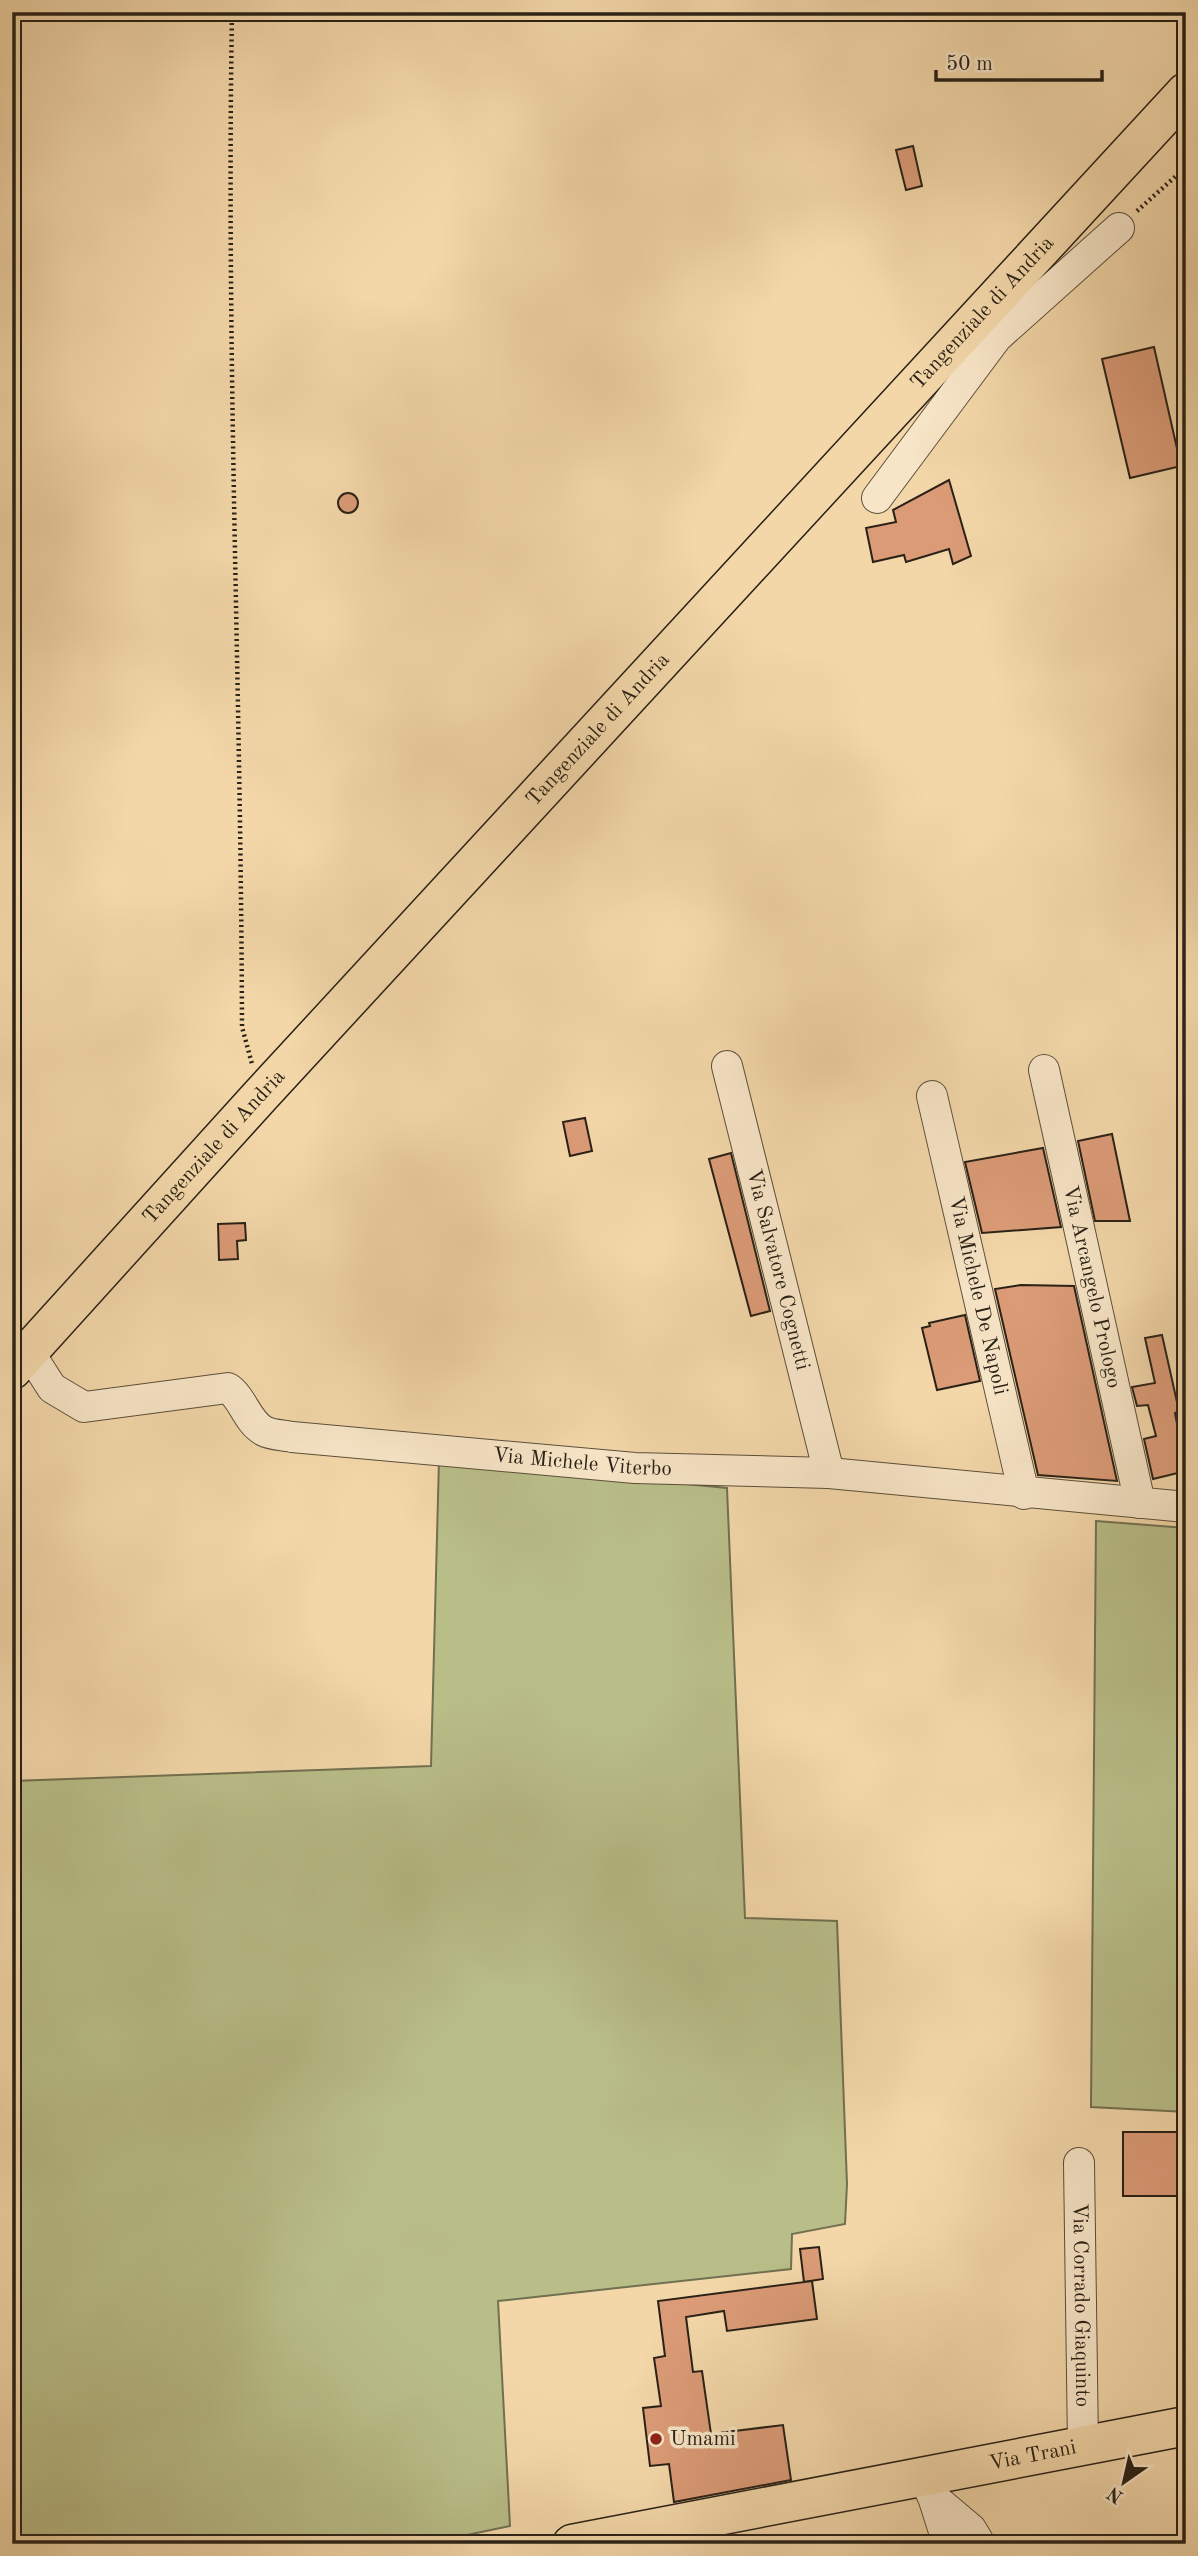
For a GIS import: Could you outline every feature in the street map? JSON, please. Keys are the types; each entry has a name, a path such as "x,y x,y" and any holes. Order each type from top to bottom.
{"main road":[{"name":"Tangenziale di Andria","path":"21,1361 261,1095 982,333 1186,92"},
{"name":"Via Trani","path":"572,2544 928,2486 1083,2445 1186,2426"}],"street":[{"path":"877,498 982,333 1119,228"},
{"name":"Via Salvatore Cognetti","path":"727,1066 829,1473"},
{"name":"Via Arcangelo Prologo","path":"1044,1070 1140,1503"},
{"name":"Via Michele De Napoli","path":"932,1096 1024,1494"},
{"name":"Via Michele Viterbo","path":"21,1361 52,1388 84,1407 228,1388 239,1395 255,1423 264,1431 292,1437 635,1468 829,1473 1024,1494 1186,1507"},
{"name":"Via Corrado Giaquinto","path":"1079,2163 1083,2445"},
{"path":"928,2486 948,2544"},
{"path":"928,2486 971,2529 981,2544"}],"path":[{"path":"232,12 229,211 241,749 242,1027 261,1095"},
{"path":"1119,228 1186,167"}],"green space":[{"path":"439,1460 727,1488 745,1918 837,1921 847,2184 845,2224 792,2234 791,2269 498,2301 510,2526 424,2544 12,2544 12,1781 431,1766"},
{"path":"1096,1521 1186,1528 1186,2112 1091,2107"}],"building":[{"path":"913,146 922,186 906,190 896,150"},
{"path":"1154,347 1181,466 1130,478 1102,359"},
{"path":"949,480 971,556 953,564 949,549 906,562 904,555 873,562 866,528 896,522 893,510"},
{"path":"344,493 352,493 358,503 352,513 344,513 338,507 338,499"},
{"path":"585,1118 592,1151 570,1156 563,1122"},
{"path":"1112,1134 1130,1221 1095,1221 1078,1141"},
{"path":"1043,1148 1061,1227 982,1233 965,1162"},
{"path":"731,1153 770,1311 751,1316 709,1159"},
{"path":"245,1223 246,1240 237,1241 238,1259 219,1260 218,1224"},
{"path":"1021,1285 1074,1286 1117,1481 1038,1475 995,1289"},
{"path":"965,1315 980,1381 937,1390 922,1328 930,1326 929,1323"},
{"path":"1162,1335 1179,1411 1175,1413 1186,1471 1153,1479 1144,1439 1156,1436 1148,1405 1137,1406 1132,1387 1155,1383 1145,1338"},
{"path":"1123,2132 1186,2132 1186,2196 1123,2196"},
{"path":"819,2247 823,2279 804,2282 800,2249"},
{"path":"812,2281 817,2319 727,2331 724,2311 686,2317 693,2372 702,2371 711,2434 783,2425 791,2480 674,2502 669,2464 650,2466 643,2408 661,2406 654,2358 665,2356 658,2301"}],"place":[{"name":"Umami","path":"656,2439"}]}
